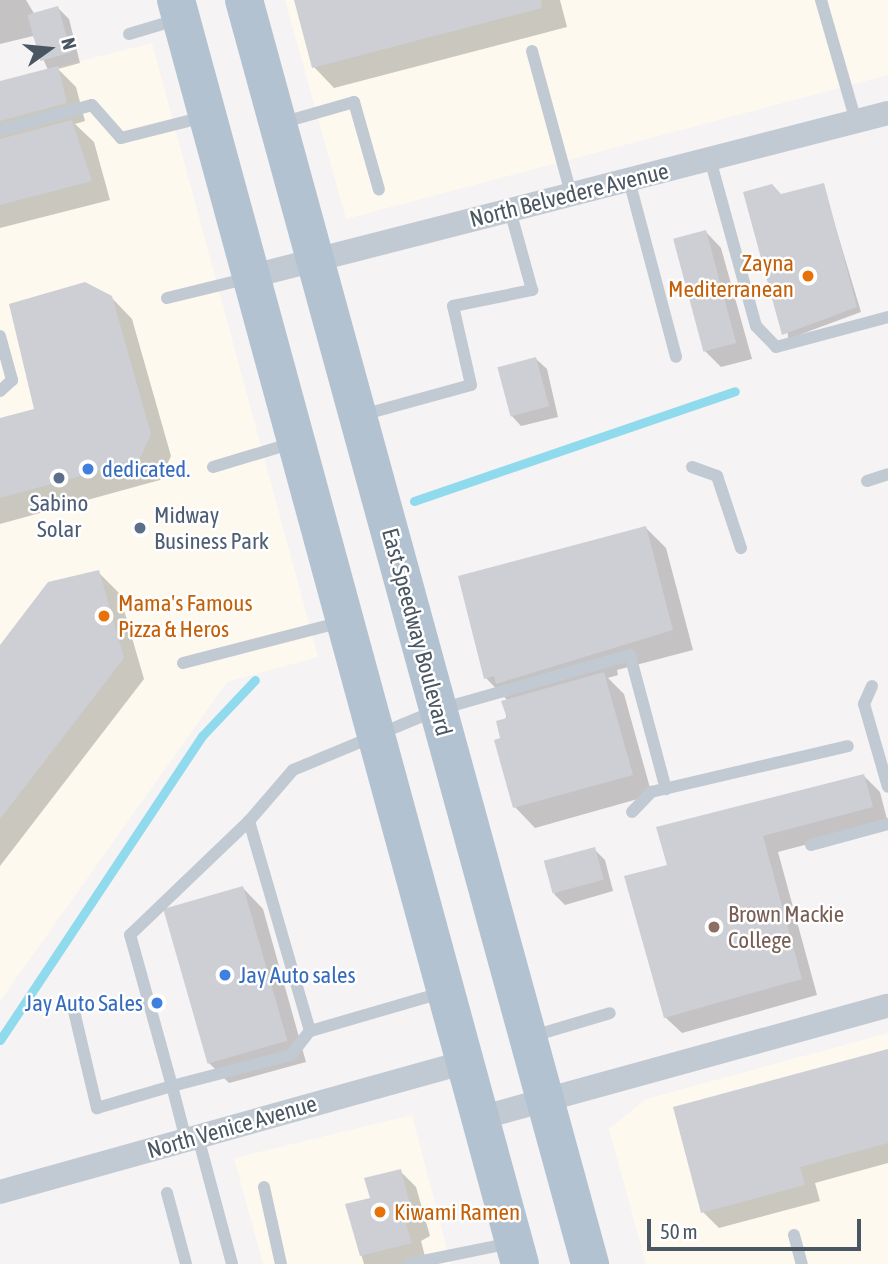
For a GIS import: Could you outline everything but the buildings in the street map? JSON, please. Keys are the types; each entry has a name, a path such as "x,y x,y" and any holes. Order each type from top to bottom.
{"main road":[{"name":"East Speedway Boulevard","path":"244,0 590,1264"},
{"path":"179,9 249,278 517,1253"}],"street":[{"name":"North Belvedere Avenue","path":"249,278 888,113"},
{"path":"480,1118 888,1006"},
{"name":"North Venice Avenue","path":"0,1192 465,1062"}],"lane":[{"path":"821,0 856,121"},
{"path":"129,34 179,9"},
{"path":"532,51 571,194"},
{"path":"278,124 354,102 379,190"},
{"path":"0,130 92,105 121,138 208,116"},
{"path":"710,159 756,326 776,347 888,317"},
{"path":"629,180 676,356"},
{"path":"358,416 471,385 453,306 532,290 510,210"},
{"path":"167,298 249,278"},
{"path":"0,336 12,380 0,391"},
{"path":"213,467 294,443"},
{"path":"692,467 717,476 741,548"},
{"path":"867,481 888,474"},
{"path":"183,663 343,622"},
{"path":"232,1264 192,1138 172,1086 130,935 248,821 293,770 438,710 630,655 666,789"},
{"path":"872,686 864,705 888,787"},
{"path":"632,812 651,792 848,746"},
{"path":"248,821 310,1031"},
{"path":"811,845 888,824"},
{"path":"74,1011 97,1108 291,1055 310,1031 445,991"},
{"path":"526,1038 610,1013"},
{"path":"264,1187 281,1264"},
{"path":"167,1193 186,1264"},
{"path":"794,1235 802,1264"},
{"path":"408,1264 517,1253"}],"shaded area":[{"path":"285,0 888,0 888,75 346,219"},
{"name":"Midway Business Park","path":"152,43 318,657 227,682 0,1001 0,81"},
{"path":"888,1033 888,1264 646,1264 609,1129 646,1099"},
{"path":"412,1115 451,1264 263,1264 234,1158"}],"waterway":[{"path":"414,501 735,391"},
{"path":"0,1040 202,736 255,680"}],"place":[{"name":"Zayna Mediterranean","path":"808,276"},
{"name":"dedicated.","path":"88,469"},
{"name":"Sabino Solar","path":"59,478"},
{"name":"Midway Business Park","path":"140,528"},
{"name":"Mama's Famous Pizza & Heros","path":"104,616"},
{"name":"Brown Mackie College","path":"714,927"},
{"name":"Jay Auto sales","path":"225,975"},
{"name":"Jay Auto Sales","path":"157,1003"},
{"name":"Kiwami Ramen","path":"380,1212"}]}
